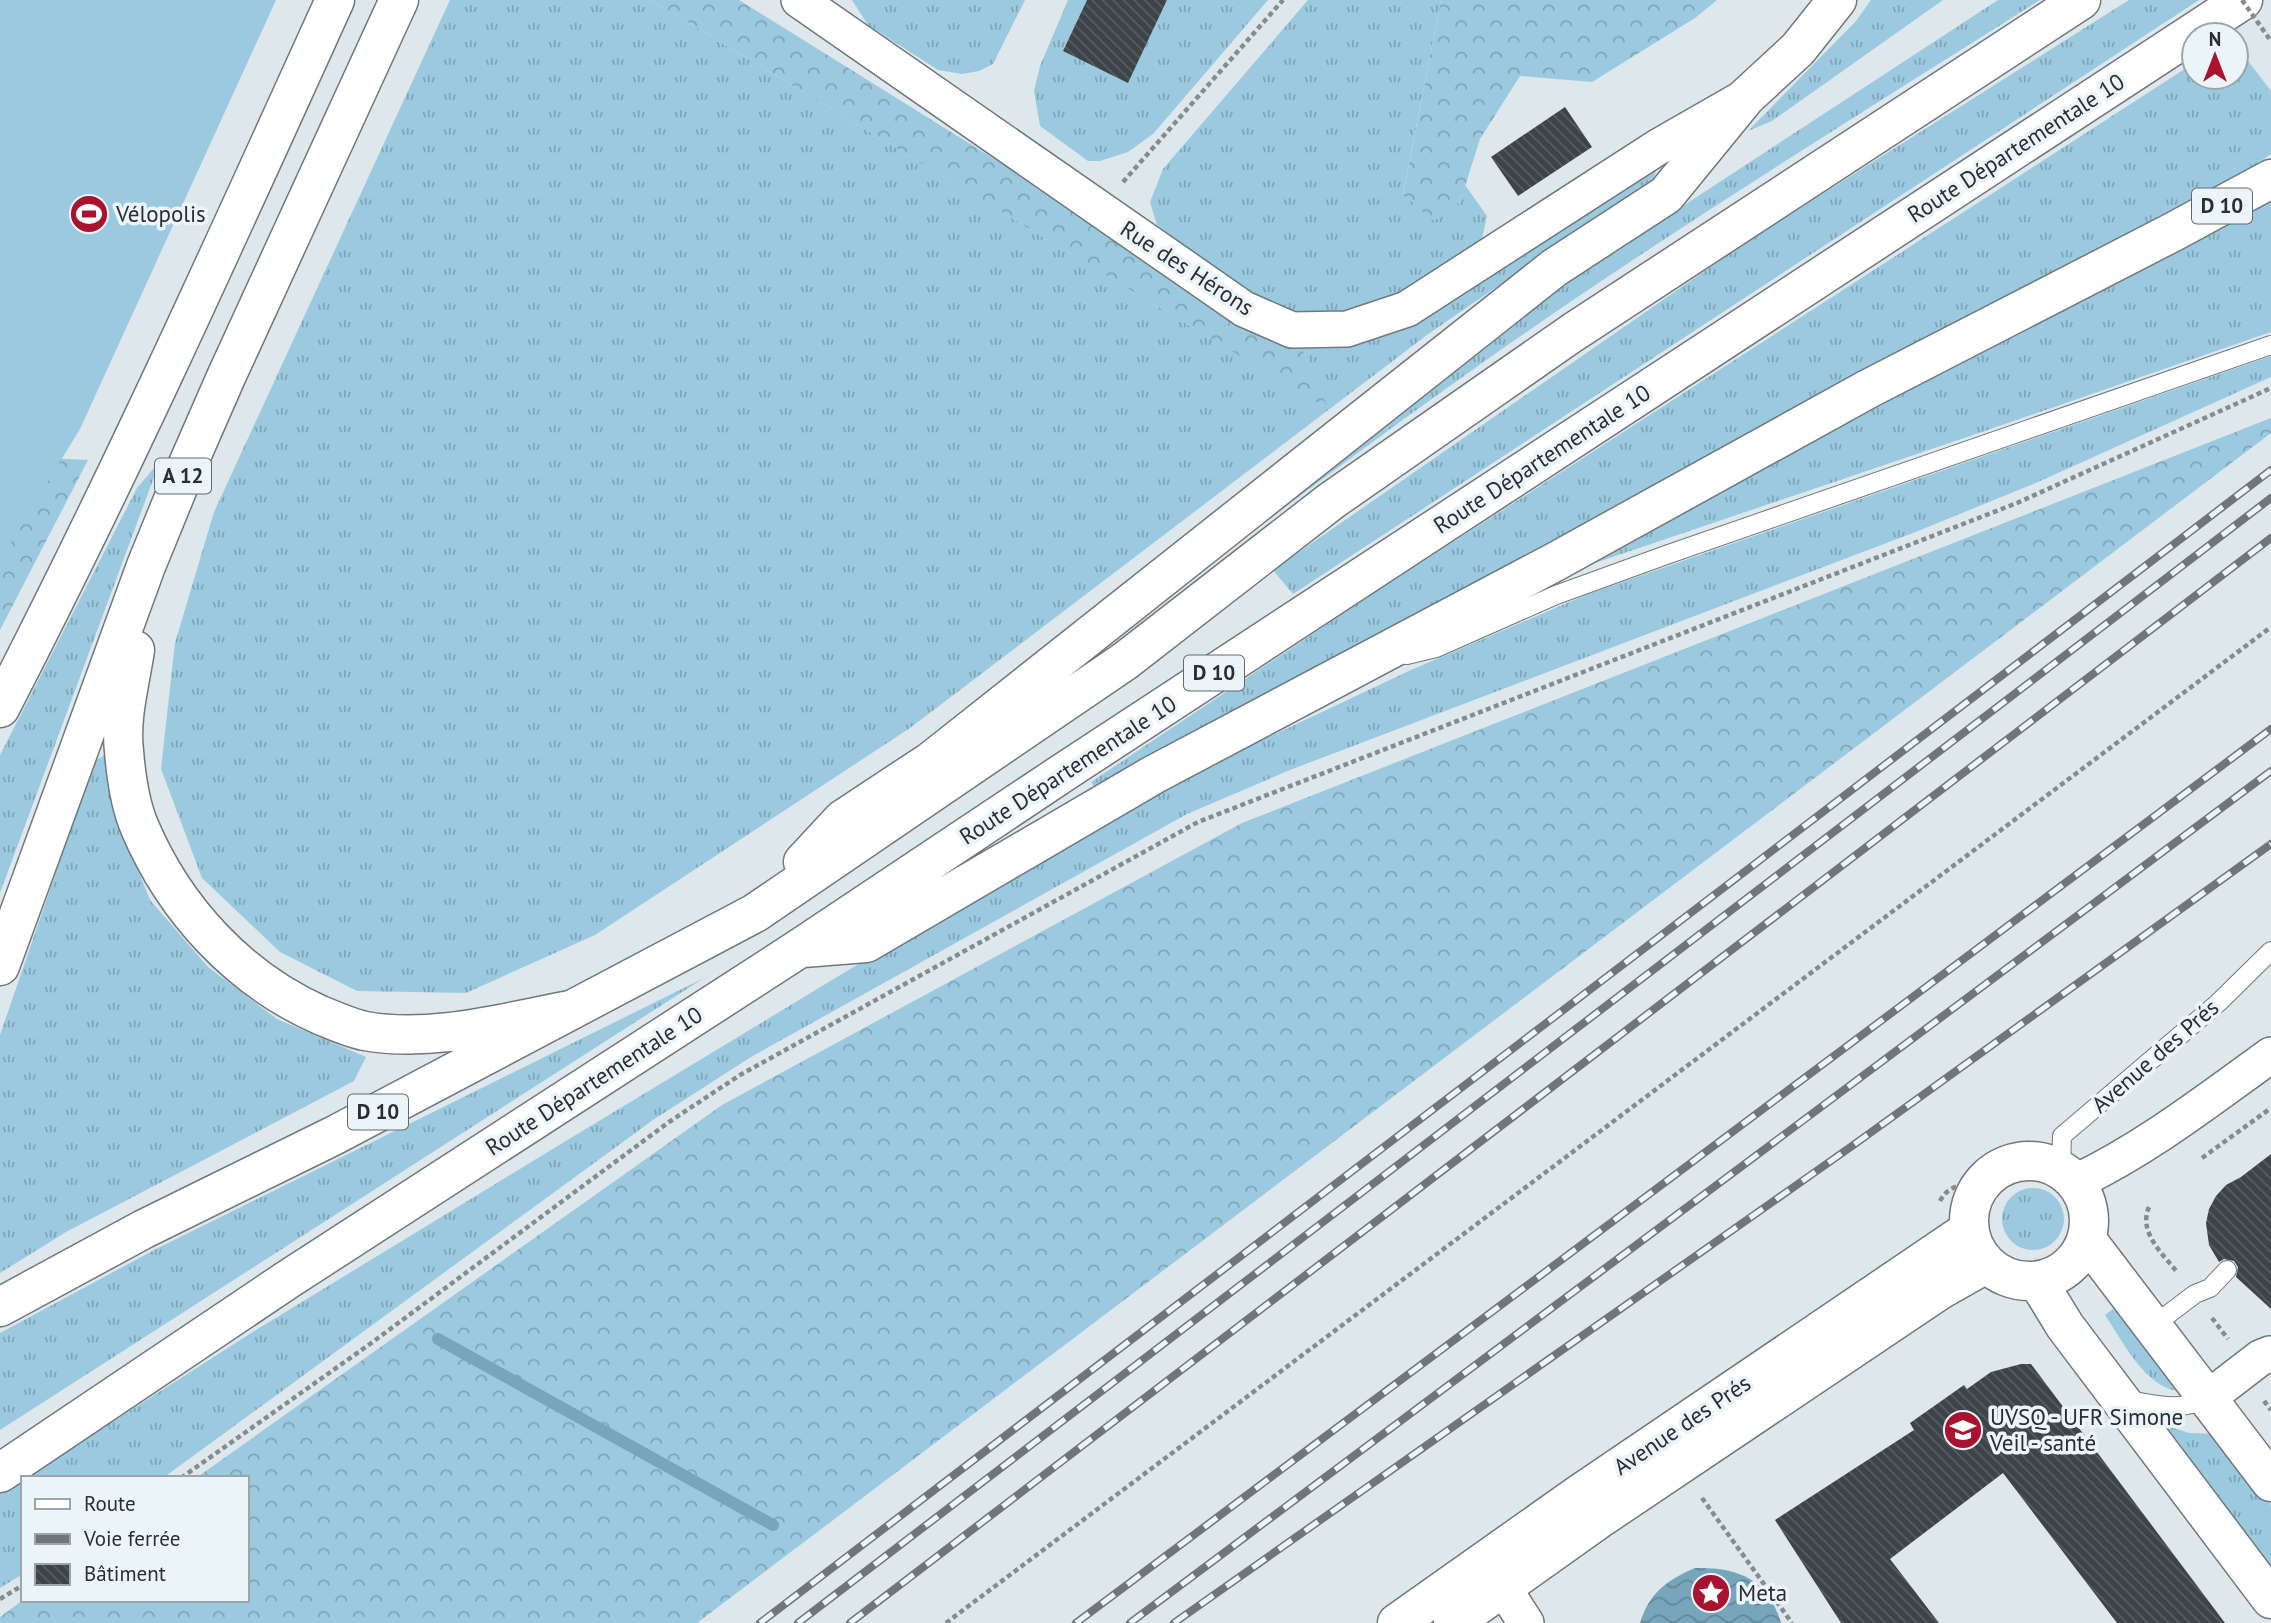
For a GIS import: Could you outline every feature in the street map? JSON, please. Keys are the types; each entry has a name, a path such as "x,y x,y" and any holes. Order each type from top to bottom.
{"main road":[{"name":"A 12","path":"0,708 64,586 166,371 335,0"},
{"name":"A 12","path":"0,966 146,566 226,377 400,0"},
{"name":"D 10","path":"755,913 843,819 931,761 1554,268 1666,195 1746,97 1798,49 1838,0"},
{"name":"D 10","path":"0,1307 144,1229 333,1136 755,913 1125,661 1331,501 1572,332 2081,0"},
{"name":"Route Départementale 10","path":"0,1473 287,1280 800,948 2242,0"},
{"name":"D 10","path":"800,948 866,943 1153,775 1553,563 1868,389 2174,232 2271,179"},
{"path":"146,566 124,727 123,749 130,794 139,826 160,868 217,944 249,973 290,1001 365,1031 457,1031 571,1010"},
{"path":"2068,1176 2043,1162 2023,1161 2004,1166 1970,1186 1976,1192 1969,1211 1969,1230 1975,1249 1986,1264 2001,1275 2019,1281 2038,1282 2055,1277 2069,1268 2080,1255 2087,1240 2271,1482"},
{"name":"Avenue des Prés","path":"2068,1176 2084,1195 2089,1210 2087,1240"},
{"name":"Avenue des Prés","path":"1397,1623 1457,1613 1494,1574 1969,1230"},
{"name":"Avenue des Prés","path":"1494,1574 1599,1519 1940,1290 1986,1264"},
{"path":"2038,1282 2066,1326 2271,1599"}],"street":[{"name":"Rue des Hérons","path":"799,0 1244,309 1292,330 1347,329 1407,309 1658,147 1746,97"},
{"path":"2068,1176 2118,1162 2271,1055"},
{"path":"2208,1398 2270,1353"},
{"path":"1494,1574 1526,1623"}],"lane":[{"path":"1356,667 1436,648 1580,586 2271,345"},
{"name":"Avenue des Prés","path":"2068,1176 2062,1136 2218,1003 2271,951"},
{"path":"2154,1325 2194,1294 2210,1288 2227,1270"},
{"path":"2120,1398 2173,1407 2192,1406 2208,1398"}],"path":[{"path":"1100,209 1283,0"},
{"path":"2242,0 2271,41"},
{"path":"184,1476 370,1344 669,1122 740,1076 1198,822 2017,503 2271,388"},
{"path":"946,1623 2271,627"},
{"path":"2202,1158 2271,1108"},
{"path":"1702,1498 1792,1623"},
{"path":"0,1599 21,1586"}],"green space":[{"name":"Vélopolis","path":"0,0 276,0 80,429 0,560"},
{"path":"450,0 651,0 1328,409 1304,352 1281,338 1332,344 1659,160 1654,178 1427,335 910,728 595,935 466,993 357,991 280,952 202,878 161,769 175,643 214,512"},
{"path":"651,0 739,0 1304,352 1329,410"},
{"path":"852,0 1025,0 993,64 979,71 962,74 938,70 868,25"},
{"path":"1068,0 1087,0 1063,51 1128,82 1167,0 1268,0 1153,134 1128,152 1100,161 1088,161 1040,126 1034,91 1040,66"},
{"path":"1308,0 1441,0 1403,194 1460,202 1465,185 1487,216 1480,248 1406,297 1324,318 1293,312 1246,292 1157,225 1150,202 1163,169"},
{"path":"1441,0 1717,0 1695,18 1592,82 1520,76 1480,139 1460,202 1434,221 1403,195"},
{"path":"1871,0 1943,0 1772,121 1748,131 1856,21"},
{"path":"1998,0 2040,0 1810,145 1582,294 1320,481 1063,677 1451,361"},
{"path":"2129,0 2199,0 1293,594 1273,570 1751,239"},
{"path":"2250,63 2271,91 2271,154 2248,170 1926,338 1097,790 1091,782 1365,599 2180,72 2180,91 2250,91"},
{"path":"2271,202 2271,332 1574,570 1950,368"},
{"path":"2271,356 2271,377 2038,482 1918,531 1290,770 1187,814 751,1057 653,1120 166,1476 28,1476 248,1335 1052,847 1169,784 1411,670 1588,594"},
{"path":"2271,418 2271,433 697,1623 0,1623 0,1617 21,1601 248,1602 248,1476 199,1476 722,1105 1242,823"},
{"path":"0,456 88,460 0,630"},
{"path":"160,461 0,893 0,755 137,488"},
{"path":"107,753 122,830 150,900 208,967 277,1019 366,1057 354,1081 66,1232 0,1273 0,1035 94,762"},
{"path":"704,978 0,1430 0,1333 156,1249"},
{"path":"2033,1188 2055,1197 2064,1219 2055,1241 2033,1250 2011,1241 2002,1219 2011,1197"},
{"path":"2121,1303 2186,1392 2172,1390 2160,1384 2148,1375 2129,1352 2105,1315"},
{"path":"2165,1425 2189,1433 2219,1434 2271,1505 2271,1567"},
{"path":"21,1480 21,1575 0,1588 0,1493"}],"water":[{"name":"Meta","path":"1695,1568 1725,1570 1749,1579 1768,1596 1781,1623 1640,1623 1648,1603 1660,1589"}],"building":[{"path":"1087,0 1167,0 1128,83 1063,51"},
{"path":"1565,107 1592,147 1518,196 1491,157"},
{"path":"2271,1154 2271,1309 2236,1277 2238,1267 2234,1261 2224,1259 2219,1262 2209,1245 2206,1223 2209,1209 2226,1185"},
{"path":"2031,1364 2225,1623 2117,1623 2003,1473 1890,1559 1939,1623 1841,1623 1775,1520 1914,1430 1910,1423 1964,1385 1967,1389 1991,1372"}],"waterway":[{"path":"438,1339 773,1525"}],"railway":[{"path":"760,1623 2271,470"},
{"path":"798,1623 2271,498"},
{"path":"850,1623 2271,538"},
{"path":"1076,1623 2271,729"},
{"path":"1130,1623 2271,771"},
{"path":"1174,1623 1852,1146 2271,844"}],"place":[{"name":"Vélopolis","path":"89,214"},
{"name":"UVSQ - UFR Simone Veil - santé","path":"1963,1430"},
{"name":"Meta","path":"1711,1593"}]}
